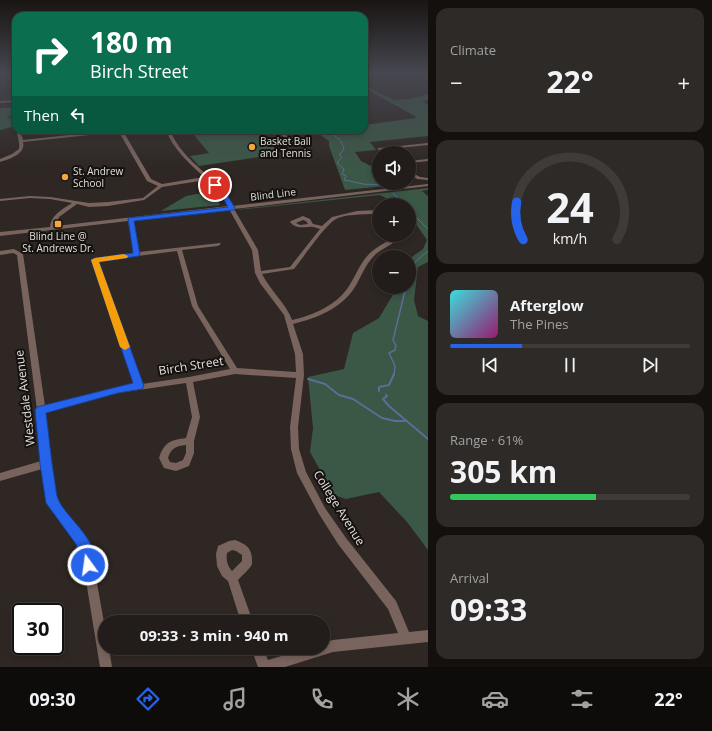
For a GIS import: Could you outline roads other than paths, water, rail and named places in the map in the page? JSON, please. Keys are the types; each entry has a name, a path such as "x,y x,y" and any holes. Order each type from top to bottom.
{"street":[{"path":"0,161 14,156 21,150 22,145 19,134"},
{"path":"20,141 84,134"},
{"path":"122,134 149,180 161,186"},
{"name":"College Avenue","path":"170,134 185,157 222,192 255,250 258,273 263,283 287,316 299,354 300,375 294,427 295,449 302,473 322,510 342,541 392,606 406,638"},
{"path":"284,134 288,138"},
{"path":"395,146 428,144"},
{"path":"416,161 428,160"},
{"path":"416,176 426,179"},
{"path":"0,200 30,197 50,198 98,205 139,200 149,197 161,186 208,178"},
{"name":"Blind Line","path":"0,234 428,185"},
{"path":"53,228 52,222 54,218 76,203"},
{"path":"258,273 292,268 323,228 338,216 372,212"},
{"path":"130,219 137,255"},
{"path":"311,225 323,228"},
{"path":"290,323 311,318 343,298 372,254 390,242"},
{"path":"139,386 95,260 218,244"},
{"path":"179,250 195,306 235,372"},
{"name":"Westdale Avenue","path":"0,253 14,251 20,254 41,410 46,464 53,503 81,539 86,550 106,667"},
{"name":"Birch Street","path":"41,410 118,390 235,372 300,375"},
{"path":"189,380 196,417 190,441"},
{"path":"0,477 46,464"},
{"path":"232,578 245,615"},
{"path":"260,655 265,667 333,646 428,636"}],"waterway":[{"path":"332,134 340,140 344,147 343,151 339,154 342,157 337,163 344,169 342,174 346,176 344,180 372,185"},
{"path":"393,193 398,198"},
{"path":"416,217 428,229"},
{"path":"416,261 428,251"},
{"path":"394,375 395,366 389,353 395,350 396,346 393,340 404,294"},
{"path":"379,391 379,387 389,385 394,374"},
{"path":"308,379 325,384 339,395 353,399 382,418 395,421 407,421"},
{"path":"386,395 387,396 383,399 407,421"},
{"path":"407,421 428,439"}],"place":[{"name":"Basket Ball and Tennis","path":"252,147"},
{"name":"St. Andrew School","path":"65,177"},
{"name":"Blind Line @ St. Andrews Dr.","path":"58,224"}]}
